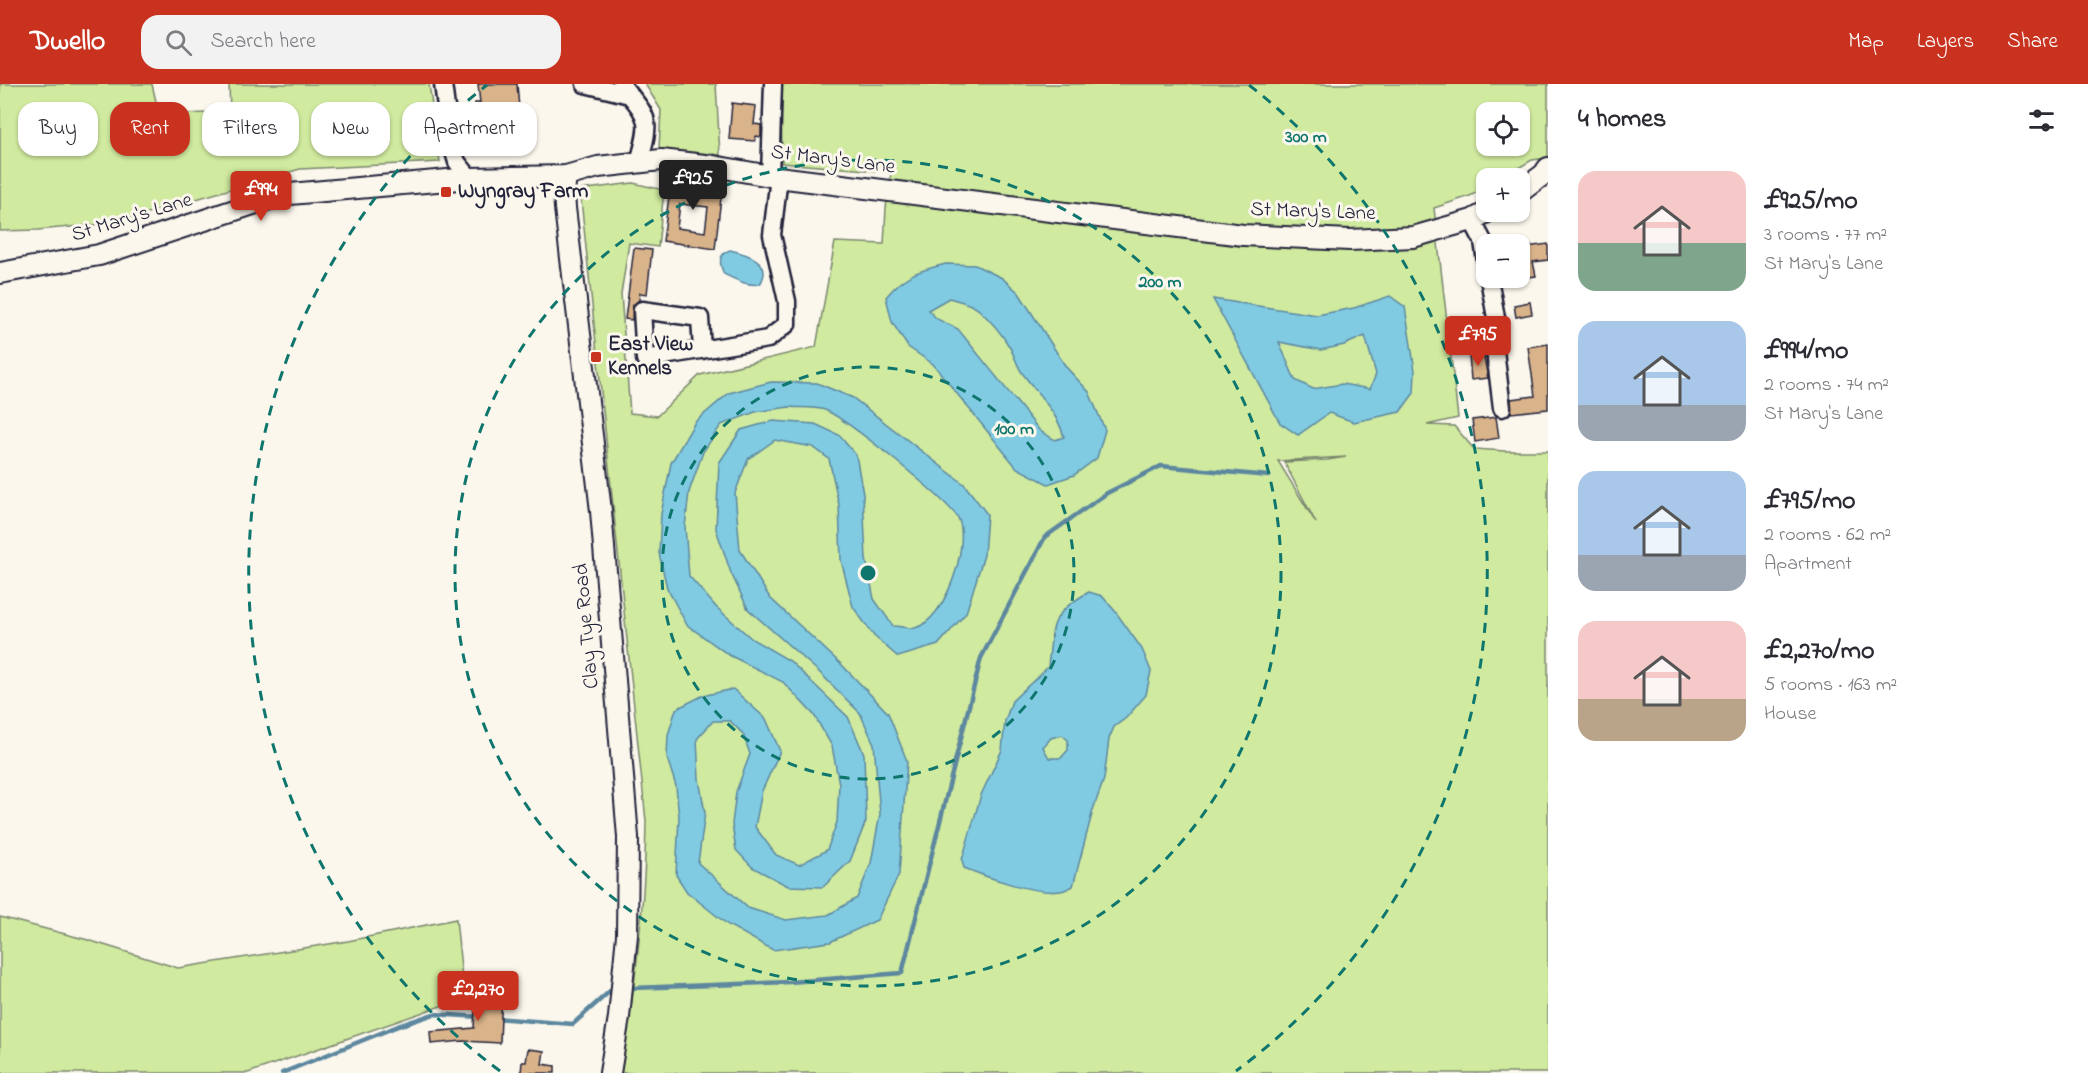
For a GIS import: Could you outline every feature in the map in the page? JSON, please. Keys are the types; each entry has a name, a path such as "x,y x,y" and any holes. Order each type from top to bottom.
{"main road":[{"name":"St Mary's Lane","path":"0,273 56,265 99,255 259,202 290,194 470,178 566,176 598,167 661,160 775,177 1243,235 1350,240 1413,237 1476,217"},
{"path":"1530,184 1548,168"},
{"name":"Clay Tye Road","path":"566,176 565,208 601,511 628,837 627,935 619,1017 610,1073"}],"lane":[{"path":"443,84 450,139 457,162 470,178"},
{"path":"585,84 625,90 646,115 647,134 639,162"},
{"path":"702,350 768,339 787,324 787,301 772,235 775,177 773,84"},
{"path":"1491,288 1496,318 1495,351 1502,408"}],"green space":[{"path":"0,84 152,84 156,102 110,102 110,156 190,156 190,114 202,113 202,156 299,156 299,102 230,102 229,84 429,84 432,102 402,102 402,156 439,156 440,162 300,169 113,223 0,231"},
{"path":"645,84 716,84 720,155 659,149 661,110"},
{"path":"781,84 1548,84 1548,158 1532,160 1518,168 1476,168 1476,193 1434,208 1458,418 1427,425 1454,426 1474,449 1548,451 1548,1073 621,1073 638,947 644,884 646,821 580,190 633,183 664,190 658,247 629,243 621,294 630,413 657,416 700,375 816,347 835,242 884,244 891,172 782,163","holes":["1346,457 1284,462 1316,523 1278,461"]},
{"path":"0,917 88,940 178,968 348,941 456,919 464,998 248,1073 0,1073"}],"water":[{"path":"730,250 757,260 764,270 760,284 746,283 724,274 721,260 723,254"},
{"path":"946,264 975,265 1002,278 1019,293 1066,367 1089,392 1105,430 1097,458 1074,475 1048,484 1017,468 933,364 908,347 892,322 886,297 893,289 906,278 920,271","holes":["949,298 976,308 999,332 1011,349 1021,371 1056,419 1064,437 1055,440 1040,431 958,329 937,319 928,310"]},
{"path":"1390,296 1405,307 1415,371 1414,393 1400,412 1354,422 1329,413 1298,435 1280,423 1213,299 1317,315 1354,308","holes":["1365,336 1376,374 1370,389 1342,384 1313,389 1295,380 1279,342 1321,350 1344,345"]},
{"path":"771,382 817,383 853,398 964,484 987,514 984,555 966,613 938,645 898,657 874,636 853,607 841,560 839,505 829,459 813,447 775,440 748,459 735,493 740,550 770,598 843,666 888,713 907,761 899,874 877,920 830,942 773,950 728,925 687,892 676,875 679,818 676,786 667,758 668,735 676,709 702,696 733,689 766,719 780,751 762,791 755,827 776,855 799,865 827,850 837,822 839,784 832,746 814,715 783,682 729,655 687,625 667,588 659,553 661,514 671,463 695,422 729,393","holes":["789,407 825,410 853,427 896,461 938,497 959,520 961,547 952,581 936,612 926,622 915,628 893,626 874,599 866,559 863,494 856,455 839,435 815,424 773,421 741,430 719,463 716,529 731,573 748,609 819,672 860,713 874,744 880,814 871,863 857,898 828,915 786,920 748,908 698,863 705,813 699,779 697,739 713,721 730,721 743,734 750,754 736,792 732,824 736,850 752,867 788,886 823,887 850,861 866,821 864,754 848,717 790,661 752,639 716,607 689,576 685,527 689,492 703,452 721,425 755,412"]},
{"path":"1089,592 1102,596 1142,649 1151,671 1146,695 1126,718 1114,727 1109,739 1104,779 1093,810 1073,886 1062,891 1050,892 1025,888 964,868 962,860 981,795 1002,750 1005,721 1012,701 1048,667 1055,622 1066,607","holes":["1062,735 1068,740 1068,750 1061,758 1049,758 1043,747 1051,738"]}],"building":[{"path":"478,84 517,84 518,102 480,102"},
{"path":"732,103 756,106 754,124 761,125 761,137 756,136 755,141 729,139"},
{"path":"672,174 723,181 715,249 663,241","holes":["680,204 708,207 705,232 677,228"]},
{"path":"1548,244 1548,260 1533,262 1536,276 1530,277 1530,247"},
{"path":"634,248 652,250 647,294 640,293 639,300 633,305 632,320 625,319"},
{"path":"1530,302 1532,314 1516,317 1514,305"},
{"path":"1548,344 1548,409 1511,413 1511,399 1535,396 1528,347"},
{"path":"1483,353 1488,378 1471,380 1469,354"},
{"path":"1496,417 1499,438 1475,442 1472,420"},
{"path":"476,989 502,990 500,1043 463,1041 431,1044 430,1032 474,1028"},
{"path":"528,1049 544,1051 542,1064 555,1066 555,1073 521,1073 522,1062 526,1062"}],"waterway":[{"path":"633,988 790,982 902,973 981,658 1045,537 1107,493 1161,466 1269,476"},
{"path":"495,1018 573,1024 610,991"},
{"path":"282,1073 398,1026 434,1014 481,1017"}],"place":[{"name":"Wyngray Farm","path":"446,192"},
{"name":"East View Kennels","path":"596,357"}]}
